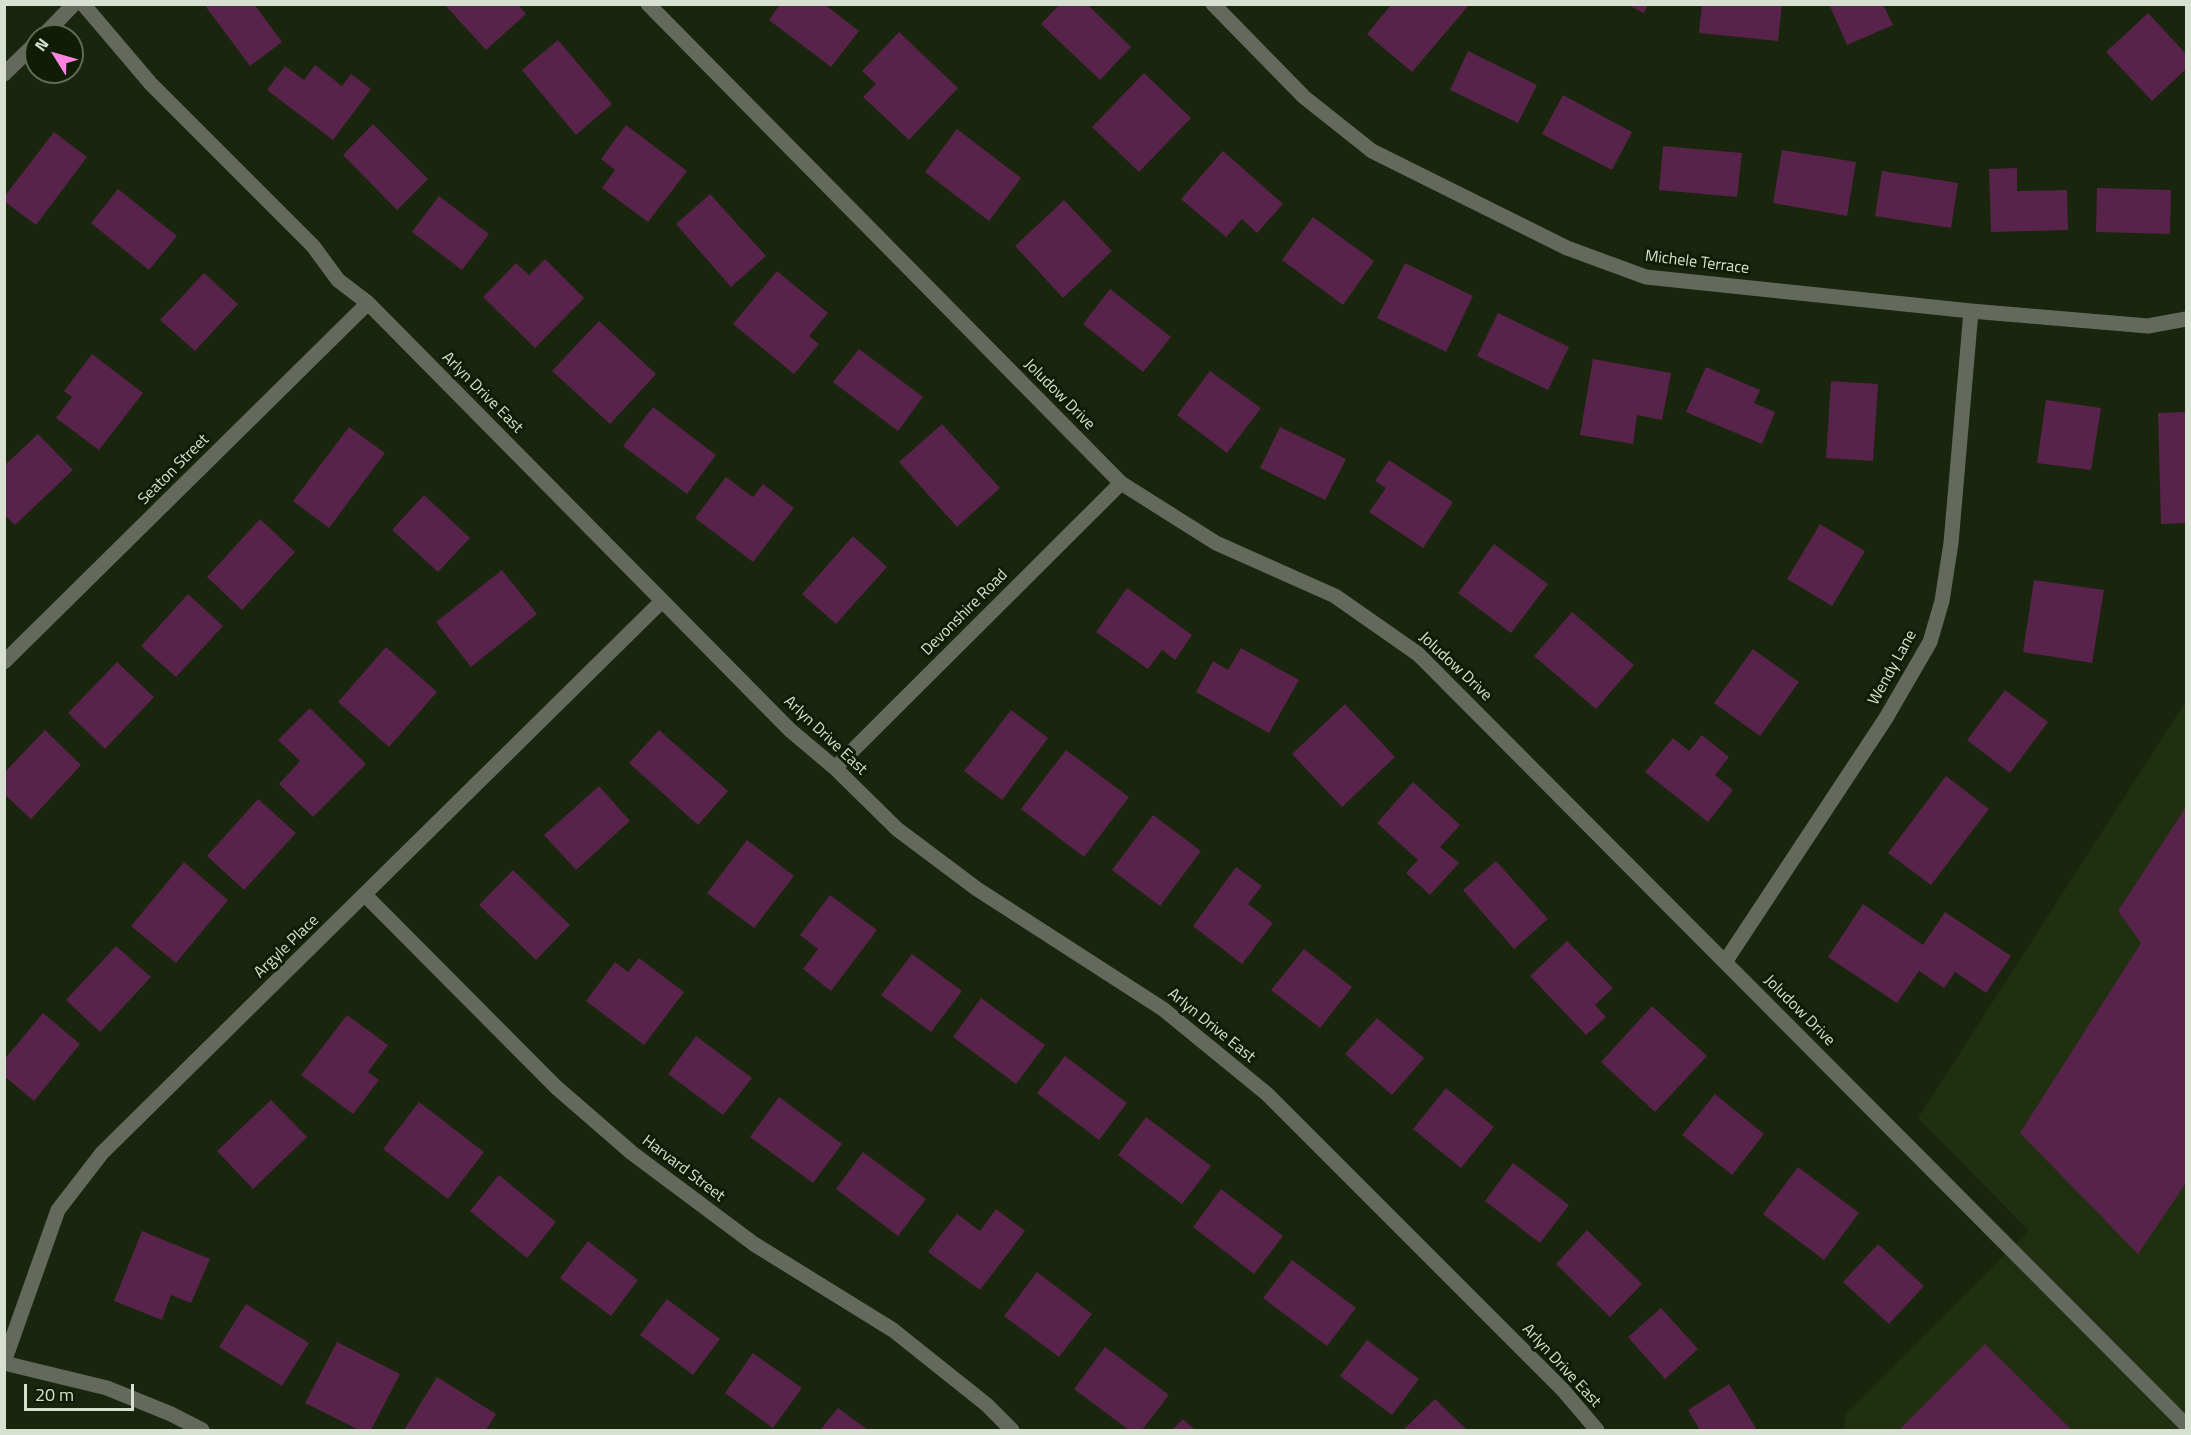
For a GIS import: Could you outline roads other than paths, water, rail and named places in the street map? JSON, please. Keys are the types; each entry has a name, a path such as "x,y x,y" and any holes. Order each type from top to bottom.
{"street":[{"path":"55,24 74,4"},
{"name":"Arlyn Drive East","path":"83,4 151,84 313,246 338,280 368,303 790,730 835,768 897,829 977,890 1163,1009 1267,1094 1563,1390 1597,1431"},
{"name":"Joludow Drive","path":"648,4 1121,483 1216,543 1335,597 1418,654 2187,1425"},
{"name":"Michele Terrace","path":"1213,4 1304,97 1372,151 1567,248 1646,278 1971,311 2148,326 2187,320"},
{"path":"4,74 24,54"},
{"name":"Seaton Street","path":"4,662 368,303"},
{"name":"Wendy Lane","path":"1725,962 1886,718 1930,642 1942,601 1951,543 1971,311"},
{"name":"Devonshire Road","path":"835,768 1121,483"},
{"name":"Argyle Place","path":"4,1363 58,1210 102,1153 662,601"},
{"name":"Harvard Street","path":"366,895 556,1087 632,1153 754,1244 893,1330 987,1405 1012,1431"},
{"path":"4,1363 107,1388 171,1414 202,1431"}]}
